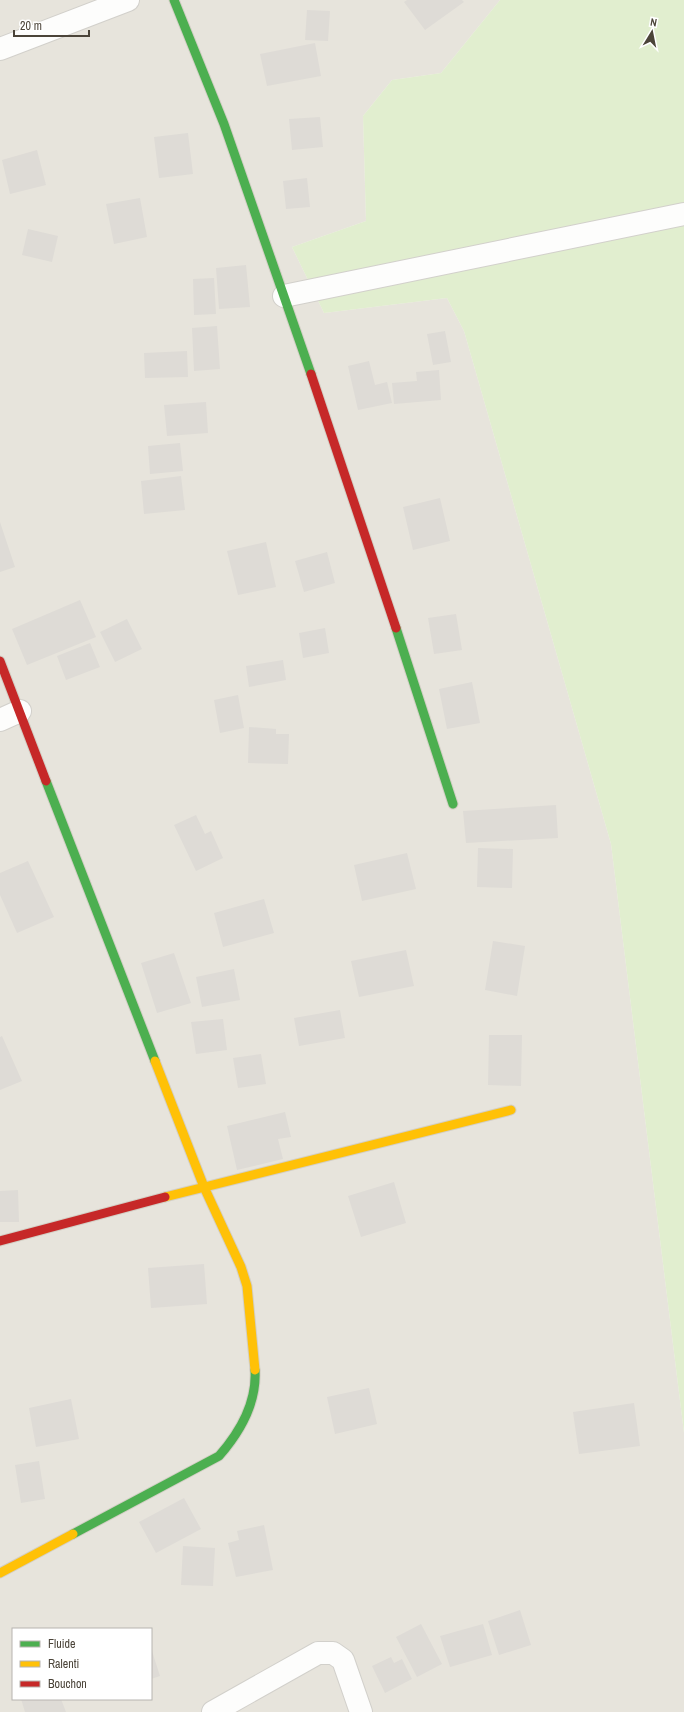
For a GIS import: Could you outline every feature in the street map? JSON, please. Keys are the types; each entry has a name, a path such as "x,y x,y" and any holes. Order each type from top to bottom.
{"street":[{"path":"1,45 128,0"},
{"path":"174,0 224,124 337,448 453,804"},
{"path":"284,296 684,214"},
{"path":"0,661 204,1187 241,1267 247,1286 256,1383 253,1400 234,1438 219,1456 0,1573"},
{"path":"0,720 20,711"},
{"path":"0,1241 204,1187 511,1110"},
{"path":"213,1712 318,1653 333,1653 343,1660 361,1712"}],"shaded area":[{"path":"0,0 500,0 441,73 392,80 363,116 366,221 292,247 324,313 447,298 464,331 611,844 684,1433 684,1712 0,1712"}],"green space":[{"path":"500,0 684,0 684,1433 611,844 464,331 447,298 324,313 292,247 366,221 363,116 392,80 441,73"}],"building":[{"path":"407,0 462,0 464,2 425,30 404,2"},
{"path":"307,10 330,11 328,41 305,40"},
{"path":"315,43 321,76 267,86 260,54"},
{"path":"320,117 323,147 292,150 289,119"},
{"path":"188,133 193,174 159,178 154,137"},
{"path":"37,150 46,185 10,194 2,160"},
{"path":"307,178 310,207 286,209 283,181"},
{"path":"140,198 147,237 114,244 106,204"},
{"path":"28,229 58,236 52,262 22,255"},
{"path":"246,265 250,307 219,309 216,268"},
{"path":"214,278 216,314 194,315 193,279"},
{"path":"217,326 220,369 194,371 192,328"},
{"path":"445,331 451,362 433,365 427,334"},
{"path":"187,351 188,377 145,378 144,353"},
{"path":"369,361 375,385 387,382 392,403 358,410 348,366"},
{"path":"439,370 441,400 394,404 392,383 417,381 416,372"},
{"path":"206,402 208,433 167,436 164,405"},
{"path":"180,443 183,471 150,474 148,446"},
{"path":"181,476 185,510 144,514 141,481"},
{"path":"440,498 450,541 413,550 403,507"},
{"path":"0,522 15,567 0,572"},
{"path":"266,542 276,587 238,595 227,551"},
{"path":"327,552 335,583 304,592 295,561"},
{"path":"80,600 96,637 27,665 12,629"},
{"path":"456,614 462,650 434,654 428,618"},
{"path":"127,619 142,649 115,662 100,632"},
{"path":"325,628 329,653 303,658 299,633"},
{"path":"90,643 100,667 66,680 57,656"},
{"path":"283,660 286,680 249,687 246,666"},
{"path":"472,682 480,723 447,729 439,689"},
{"path":"238,695 244,728 220,733 214,700"},
{"path":"249,727 276,729 276,734 289,734 288,764 248,763"},
{"path":"556,805 558,838 466,843 463,811"},
{"path":"196,815 205,834 211,831 223,858 196,871 174,825"},
{"path":"478,848 513,849 512,888 477,887"},
{"path":"407,853 416,889 362,901 354,865"},
{"path":"28,861 54,917 17,933 0,895 0,873"},
{"path":"264,899 274,933 223,947 214,913"},
{"path":"493,941 525,946 517,996 485,990"},
{"path":"406,950 414,986 359,997 351,961"},
{"path":"174,953 191,1003 157,1013 141,963"},
{"path":"234,969 240,1000 202,1007 196,977"},
{"path":"340,1010 345,1038 299,1046 294,1018"},
{"path":"223,1019 227,1050 196,1054 191,1022"},
{"path":"489,1035 522,1035 521,1086 488,1085"},
{"path":"2,1036 22,1081 0,1090 0,1037"},
{"path":"261,1054 266,1084 238,1088 233,1058"},
{"path":"285,1112 291,1137 278,1139 283,1159 237,1170 227,1126"},
{"path":"394,1182 406,1223 361,1237 348,1196"},
{"path":"18,1190 19,1222 0,1222 0,1191"},
{"path":"204,1264 207,1304 151,1308 148,1268"},
{"path":"369,1388 377,1424 335,1434 327,1397"},
{"path":"71,1399 79,1439 36,1447 29,1408"},
{"path":"634,1403 640,1446 579,1454 573,1412"},
{"path":"39,1461 45,1499 21,1503 15,1465"},
{"path":"184,1498 201,1529 156,1553 139,1522"},
{"path":"264,1525 273,1570 236,1577 228,1543 239,1540 237,1531"},
{"path":"183,1546 215,1548 213,1586 181,1585"},
{"path":"520,1610 531,1645 499,1655 488,1621"},
{"path":"421,1624 442,1664 417,1677 396,1637"},
{"path":"483,1624 492,1655 450,1667 440,1636"},
{"path":"152,1651 160,1676 152,1679"},
{"path":"391,1657 394,1663 402,1659 412,1679 385,1693 372,1666"},
{"path":"21,1700 61,1700 66,1712 25,1712"}],"traffic: fast":[{"path":"174,0 224,124 311,374"},
{"path":"396,628 453,804"},
{"path":"46,781 155,1061"},
{"path":"73,1534 219,1456 234,1437 246,1416 253,1394 255,1370"}],"traffic: slow":[{"path":"155,1061 204,1187 241,1267 247,1286 255,1370"},
{"path":"165,1197 511,1110"},
{"path":"0,1573 73,1534"}],"traffic: jam":[{"path":"311,374 396,628"},
{"path":"0,661 46,781"},
{"path":"0,1241 165,1197"}]}
